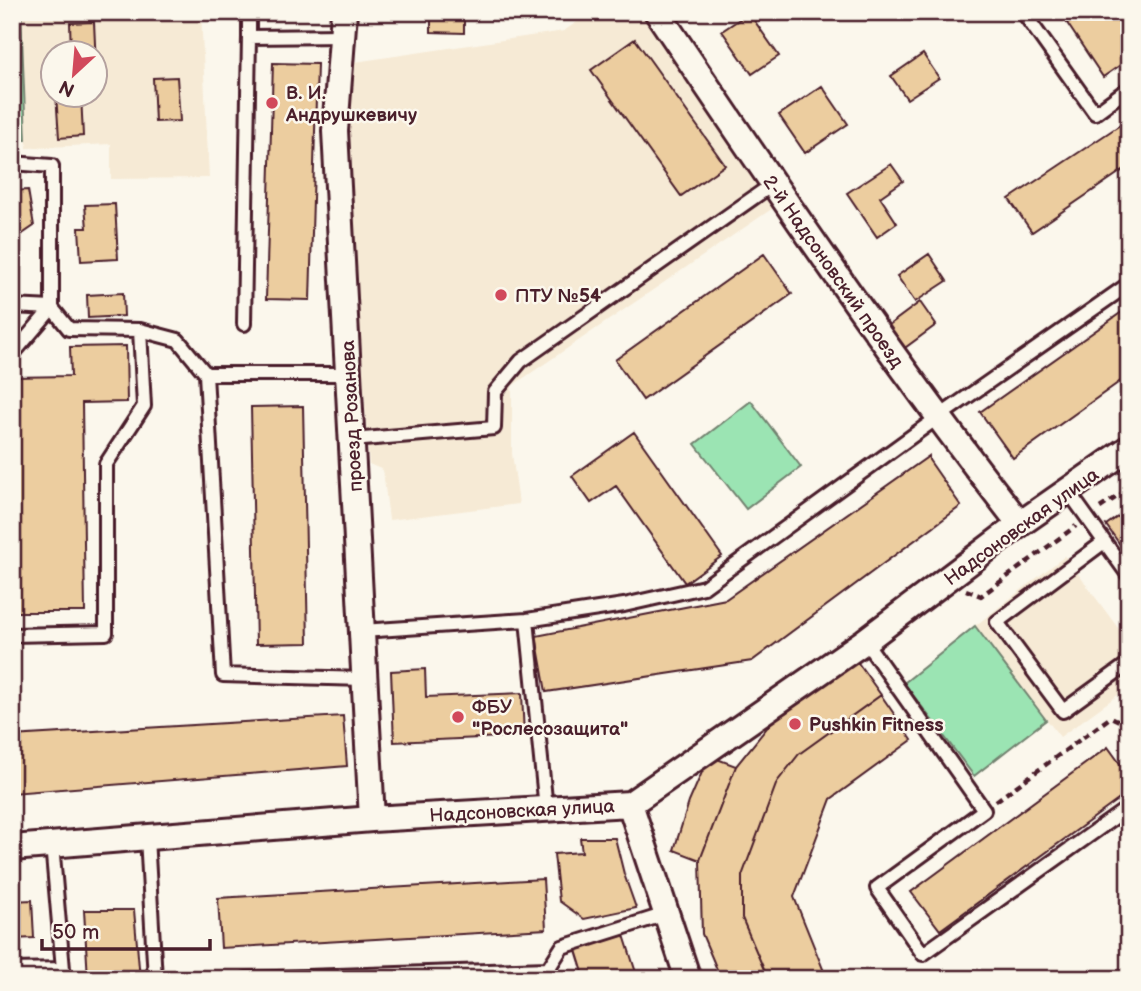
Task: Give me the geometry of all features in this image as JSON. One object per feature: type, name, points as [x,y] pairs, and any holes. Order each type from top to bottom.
[{"type":"street","name":"2-й Надсоновский проезд","points":[[657,12],[773,184],[937,418],[1020,524]]},
{"type":"street","name":"проезд Розанова","points":[[344,24],[335,131],[372,819]]},
{"type":"street","name":"Надсоновская улица","points":[[12,848],[372,819],[630,804],[865,641],[1020,524],[1129,448]]},
{"type":"street","points":[[630,804],[688,979]]},
{"type":"lane","points":[[244,324],[249,12]]},
{"type":"lane","points":[[1023,12],[1095,113],[1129,88]]},
{"type":"lane","points":[[249,37],[344,24]]},
{"type":"lane","points":[[12,163],[52,166],[52,308],[69,329],[140,330],[178,340],[206,374],[223,675],[365,679]]},
{"type":"lane","points":[[352,440],[494,428],[495,392],[521,361],[773,184]]},
{"type":"lane","points":[[362,631],[527,620],[624,605],[704,587],[937,418],[1129,284]]},
{"type":"lane","points":[[12,306],[52,308]]},
{"type":"lane","points":[[12,355],[52,308]]},
{"type":"lane","points":[[12,635],[106,633],[106,464],[144,407],[140,330]]},
{"type":"lane","points":[[206,374],[348,374]]},
{"type":"lane","points":[[1068,491],[1129,576]]},
{"type":"lane","points":[[1104,542],[996,622],[1063,712],[1129,663]]},
{"type":"lane","points":[[527,620],[546,809]]},
{"type":"lane","points":[[865,641],[984,810],[877,888],[923,954],[1129,807]]},
{"type":"lane","points":[[147,837],[155,979]]},
{"type":"lane","points":[[12,970],[63,969],[52,844]]},
{"type":"lane","points":[[246,979],[550,974],[562,947],[666,914]]},
{"type":"path","points":[[960,588],[981,596],[1129,489]]},
{"type":"path","points":[[984,810],[1111,717],[1129,726]]},
{"type":"shaded area","points":[[21,12],[201,12],[209,178],[111,179],[111,144],[27,148]]},
{"type":"shaded area","name":"ПТУ №54","points":[[591,12],[652,12],[779,204],[512,386],[512,453],[519,504],[389,520],[383,470],[369,464],[347,135],[355,62],[564,31]]},
{"type":"shaded area","points":[[1065,556],[1129,643],[1129,687],[1060,737],[975,626]]},
{"type":"green space","points":[[12,12],[21,12],[26,140],[12,140]]},
{"type":"green space","points":[[751,401],[801,467],[746,509],[695,444]]},
{"type":"green space","points":[[975,626],[1046,720],[974,776],[904,683]]},
{"type":"building","points":[[431,12],[464,12],[464,33],[431,32]]},
{"type":"building","points":[[1059,12],[1083,12],[1067,23]]},
{"type":"building","points":[[1083,12],[1129,12],[1129,59],[1103,77],[1067,23]]},
{"type":"building","points":[[749,13],[779,56],[752,74],[722,31]]},
{"type":"building","points":[[94,22],[95,38],[71,38],[70,23]]},
{"type":"building","points":[[635,39],[725,165],[681,196],[591,70]]},
{"type":"building","points":[[923,54],[939,78],[907,99],[891,76]]},
{"type":"building","points":[[273,63],[317,64],[310,300],[266,299]]},
{"type":"building","points":[[177,77],[180,121],[155,122],[153,78]]},
{"type":"building","points":[[822,86],[848,124],[805,153],[779,115]]},
{"type":"building","points":[[57,108],[82,108],[83,136],[59,138]]},
{"type":"building","points":[[1129,119],[1129,166],[1032,232],[1009,199]]},
{"type":"building","points":[[891,164],[903,181],[880,197],[897,223],[877,237],[847,193]]},
{"type":"building","points":[[28,190],[34,226],[12,241],[12,191]]},
{"type":"building","points":[[115,204],[118,259],[81,261],[79,228],[87,228],[85,205]]},
{"type":"building","points":[[764,254],[792,294],[643,400],[615,360]]},
{"type":"building","points":[[929,254],[947,281],[915,302],[897,276]]},
{"type":"building","points":[[123,293],[124,316],[88,318],[87,295]]},
{"type":"building","points":[[920,302],[936,325],[902,350],[885,328]]},
{"type":"building","points":[[1129,307],[1129,375],[1013,458],[980,412]]},
{"type":"building","points":[[126,346],[127,402],[82,403],[85,612],[16,612],[12,377],[71,376],[70,347]]},
{"type":"building","points":[[303,406],[308,643],[256,644],[251,407]]},
{"type":"building","points":[[634,432],[722,556],[685,583],[616,486],[591,503],[572,476]]},
{"type":"building","points":[[929,456],[929,460],[961,506],[752,661],[546,692],[536,636],[726,599]]},
{"type":"building","points":[[1129,509],[1129,557],[1106,525]]},
{"type":"building","points":[[856,660],[881,695],[799,754],[777,782],[742,876],[742,918],[768,979],[721,979],[702,934],[700,860],[736,766],[774,719]]},
{"type":"building","name":"ФБУ \"Рослесозащита\"","points":[[425,669],[426,697],[522,693],[524,736],[394,742],[391,671]]},
{"type":"building","points":[[881,695],[912,740],[831,799],[794,897],[827,979],[768,979],[742,918],[742,876],[777,782],[799,754]]},
{"type":"building","points":[[343,716],[347,766],[12,793],[12,736]]},
{"type":"building","points":[[1108,747],[1129,776],[1129,792],[940,930],[911,892]]},
{"type":"building","points":[[709,756],[736,766],[700,860],[674,850],[689,802]]},
{"type":"building","points":[[580,838],[615,838],[636,908],[584,919],[559,901],[554,854],[582,852]]},
{"type":"building","points":[[543,879],[546,929],[221,948],[218,898]]},
{"type":"building","points":[[32,900],[34,938],[12,939],[12,901]]},
{"type":"building","points":[[84,910],[134,910],[140,979],[88,979]]},
{"type":"building","points":[[624,935],[638,979],[585,979],[576,950]]},
{"type":"place","name":"В. И. Андрушкевичу","points":[[272,103]]},
{"type":"place","name":"ПТУ №54","points":[[501,295]]},
{"type":"place","name":"ФБУ \"Рослесозащита\"","points":[[458,717]]},
{"type":"place","name":"Pushkin Fitness","points":[[795,724]]}]
